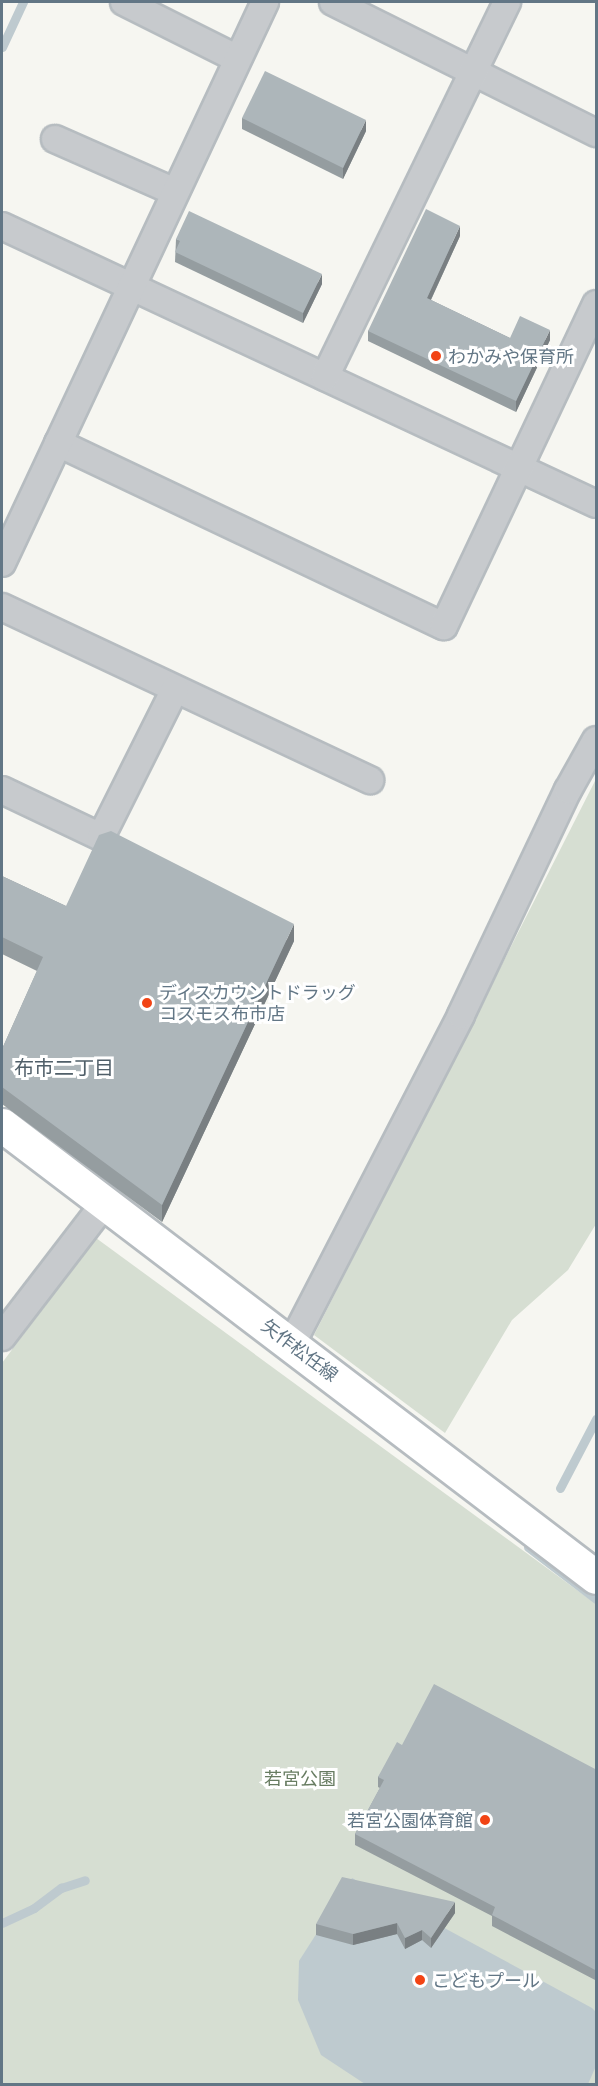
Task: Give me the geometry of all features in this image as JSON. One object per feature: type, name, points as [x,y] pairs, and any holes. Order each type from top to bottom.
[{"type":"main road","name":"矢作松任線","points":[[2,1125],[292,1343],[597,1577]]},
{"type":"street","points":[[124,2],[238,59]]},
{"type":"street","points":[[2,563],[265,2]]},
{"type":"street","points":[[333,2],[474,75],[597,133]]},
{"type":"street","points":[[325,378],[474,75],[507,2]]},
{"type":"street","points":[[55,139],[175,192]]},
{"type":"street","points":[[2,226],[597,504]]},
{"type":"street","points":[[58,443],[444,627],[597,304]]},
{"type":"street","points":[[2,607],[370,780]]},
{"type":"street","points":[[2,790],[101,837],[176,689]]},
{"type":"street","points":[[292,1343],[461,1015],[568,789],[597,740]]},
{"type":"street","points":[[2,1337],[105,1203]]},
{"type":"green space","points":[[596,779],[596,1224],[568,1270],[512,1320],[445,1433],[314,1335]]},
{"type":"green space","name":"若宮公園","points":[[96,1238],[596,1604],[596,2084],[2,2084],[2,1363]]},
{"type":"shaded area","name":"こどもプール","points":[[352,1878],[592,2008],[596,2012],[596,2066],[588,2084],[365,2084],[321,2055],[298,2000],[299,1961]]},
{"type":"building","points":[[265,71],[366,120],[343,168],[242,118]]},
{"type":"building","points":[[426,209],[460,226],[427,298],[510,338],[520,316],[550,330],[516,401],[368,331]]},
{"type":"building","points":[[189,211],[322,274],[303,313],[175,252],[180,241],[176,239]]},
{"type":"building","name":"ディスカウントドラッグ コスモス布市店","points":[[111,831],[294,924],[162,1205],[2,1087],[2,1049],[43,957],[2,937],[2,876],[66,906],[99,835]]},
{"type":"building","name":"若宮公園体育館","points":[[434,1684],[597,1770],[597,1971],[492,1915],[495,1907],[355,1834],[384,1780],[378,1777],[397,1742],[402,1745]]},
{"type":"building","points":[[342,1877],[455,1902],[431,1938],[422,1930],[405,1938],[397,1923],[353,1934],[316,1924]]},
{"type":"waterway","points":[[2,47],[23,2]]},
{"type":"waterway","points":[[560,1488],[596,1419]]},
{"type":"waterway","points":[[528,1547],[596,1599]]},
{"type":"waterway","points":[[2,1923],[34,1908],[61,1888],[85,1880]]},
{"type":"place","name":"わかみや保育所","points":[[436,356]]},
{"type":"place","name":"ディスカウントドラッグ コスモス布市店","points":[[147,1003]]},
{"type":"place","name":"若宮公園体育館","points":[[485,1820]]},
{"type":"place","name":"こどもプール","points":[[420,1980]]},
{"type":"district","name":"布市二丁目","points":[[64,1067]]}]
